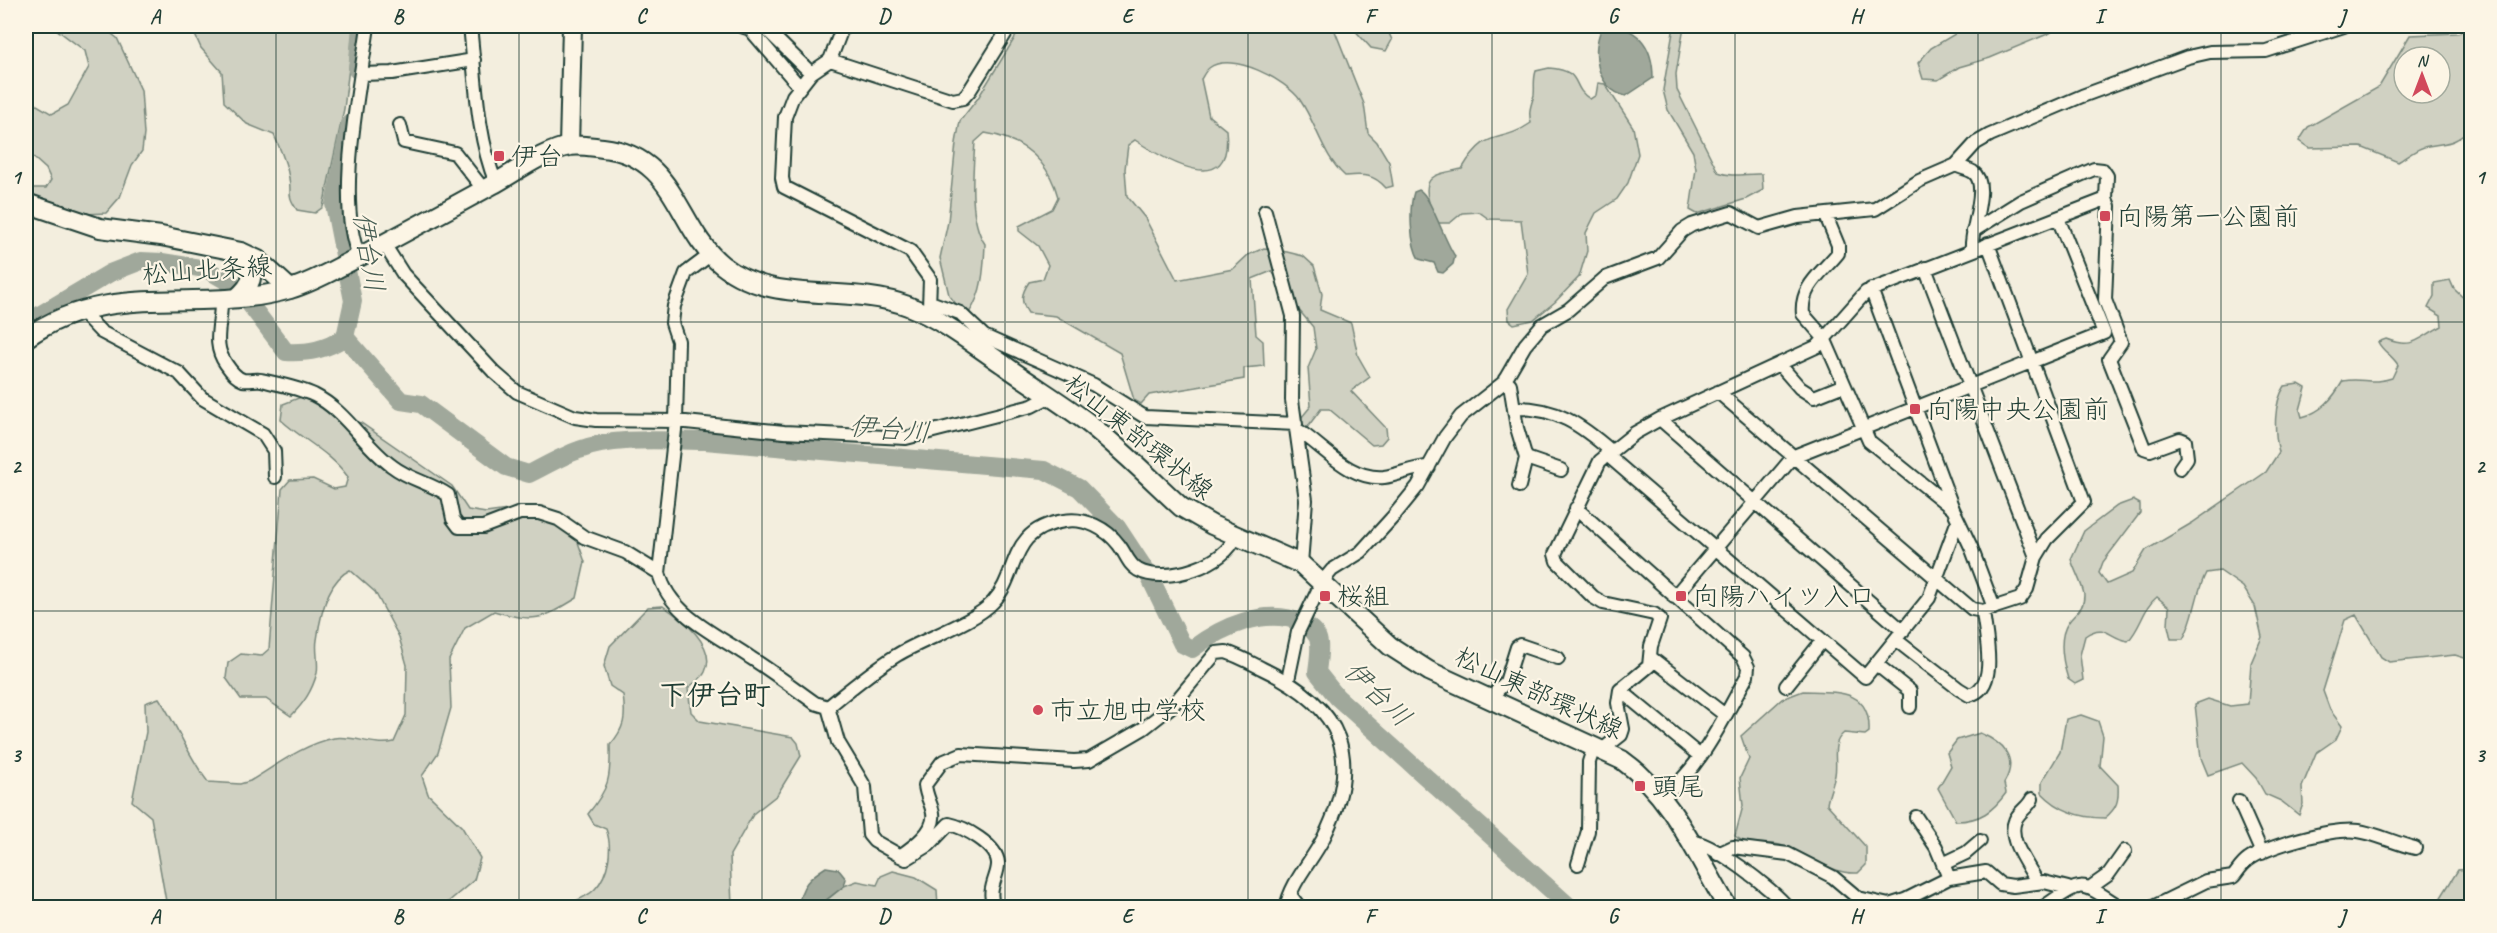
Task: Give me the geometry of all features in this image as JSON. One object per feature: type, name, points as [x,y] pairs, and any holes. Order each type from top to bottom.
[{"type":"main road","points":[[569,146],[572,26]]},
{"type":"main road","name":"松山北条線","points":[[26,339],[58,320],[110,304],[161,298],[229,298],[290,289],[384,244],[569,146]]},
{"type":"main road","name":"松山東部環状線","points":[[569,146],[622,152],[659,175],[710,255],[736,274],[765,287],[854,293],[929,308],[1090,425],[1181,507],[1204,522],[1301,564],[1390,646],[1429,671],[1598,749],[1640,772],[1663,797],[1728,908]]},
{"type":"main road","points":[[26,202],[100,228],[161,236],[241,252],[258,260],[290,289]]},
{"type":"main road","points":[[229,298],[247,289],[252,278],[252,269],[241,252]]},
{"type":"street","points":[[359,256],[353,240],[350,180],[368,26]]},
{"type":"street","points":[[470,26],[481,132],[489,166],[490,186]]},
{"type":"street","points":[[741,26],[750,29],[800,86]]},
{"type":"street","points":[[763,26],[812,73]]},
{"type":"street","points":[[843,26],[830,60],[812,73],[800,86],[785,117],[782,178],[784,187],[910,251],[930,279],[929,308],[960,313],[984,336],[1094,385],[1144,417],[1296,426],[1350,470],[1365,476],[1382,477],[1429,467]]},
{"type":"street","points":[[830,60],[953,100],[963,98],[970,90],[1010,26]]},
{"type":"street","points":[[1288,680],[1298,632],[1322,582],[1332,570],[1352,559],[1371,542],[1418,486],[1445,437],[1461,416],[1505,379],[1525,345],[1542,325],[1568,310],[1605,278],[1658,258],[1682,231],[1692,225],[1731,213],[1759,228],[1798,217],[1826,216],[1875,209],[1919,181],[1956,165],[1976,143],[1990,135],[2082,96],[2188,57],[2210,52],[2266,51],[2344,26]]},
{"type":"street","points":[[362,74],[392,73],[474,60]]},
{"type":"street","points":[[400,124],[404,142],[455,153],[490,186]]},
{"type":"street","points":[[1956,165],[1971,171],[1978,180],[1980,193],[1972,250]]},
{"type":"street","points":[[1973,231],[2020,201],[2094,169],[2103,170],[2107,176],[2106,199],[2109,206],[2105,300],[2121,342],[2109,359],[2144,448],[2150,450],[2180,439],[2185,441],[2187,458],[2180,468]]},
{"type":"street","points":[[1578,864],[1588,831],[1589,762],[1598,749],[1621,735],[1623,729],[1618,703],[1620,690],[1646,671],[1660,619],[1654,614],[1603,603],[1593,597],[1557,561],[1555,554],[1600,461],[1635,433],[1660,419],[1818,346],[1859,298],[1871,289],[2106,199]]},
{"type":"street","points":[[1265,211],[1293,316],[1292,400],[1306,500],[1301,564]]},
{"type":"street","points":[[1826,216],[1838,245],[1838,253],[1818,273],[1803,296],[1803,314],[1824,338],[1869,441],[1956,515]]},
{"type":"street","points":[[1674,597],[1794,456],[2032,360],[2079,345],[2104,333],[2058,218]]},
{"type":"street","points":[[384,244],[403,274],[446,323],[518,392],[575,417],[596,420],[676,420],[784,432],[906,438],[1032,406],[1049,397]]},
{"type":"street","points":[[1718,392],[1972,609],[1989,610],[2020,599],[2027,589],[2036,557],[2047,539],[2084,502],[1988,244]]},
{"type":"street","points":[[710,255],[686,273],[674,306],[672,323],[678,341],[676,420],[658,573],[662,586],[670,597],[706,630],[749,656],[815,703],[828,707]]},
{"type":"street","points":[[1925,268],[2036,557]]},
{"type":"street","points":[[1660,419],[1755,502],[1959,689],[1970,695],[1978,693],[1984,687],[1988,671],[1989,610],[1956,515],[1871,289]]},
{"type":"street","points":[[229,298],[216,334],[217,348],[235,375],[243,380],[259,380],[315,396],[337,412],[390,465],[412,480],[438,488],[448,495],[453,519],[459,527],[483,527],[520,513],[539,513],[558,519],[584,537],[625,552],[658,573]]},
{"type":"street","points":[[82,312],[101,332],[179,373],[202,398],[263,434],[274,451],[275,477]]},
{"type":"street","points":[[1779,364],[1800,388],[1814,397],[1844,385]]},
{"type":"street","points":[[1505,379],[1510,384],[1526,458],[1519,486]]},
{"type":"street","points":[[1514,408],[1545,410],[1581,425],[1715,549],[1865,677],[1929,598],[1938,578],[1956,515]]},
{"type":"street","points":[[1526,458],[1561,470]]},
{"type":"street","points":[[1576,508],[1747,662],[1747,676],[1725,716],[1680,783],[1663,797]]},
{"type":"street","points":[[828,707],[897,655],[980,613],[993,602],[1003,587],[1020,546],[1048,525],[1065,520],[1096,526],[1110,534],[1129,564],[1140,571],[1172,576],[1211,562],[1228,550],[1236,535]]},
{"type":"street","points":[[1786,686],[1822,641]]},
{"type":"street","points":[[1490,698],[1506,682],[1517,647],[1520,645],[1558,658]]},
{"type":"street","points":[[900,856],[915,845],[932,824],[934,815],[926,795],[925,785],[935,769],[953,756],[1089,760],[1144,728],[1172,706],[1216,653],[1234,654],[1288,680],[1313,701],[1336,728],[1344,762],[1340,792],[1332,818],[1288,901],[1300,908]]},
{"type":"street","points":[[1650,657],[1725,716]]},
{"type":"street","points":[[1876,664],[1910,691],[1910,707]]},
{"type":"street","points":[[1620,690],[1700,756]]},
{"type":"street","points":[[828,707],[838,741],[865,787],[869,835],[874,841],[906,859],[929,844],[949,824],[973,832],[997,855],[998,863],[992,887],[994,908]]},
{"type":"street","points":[[2032,799],[2019,814],[2013,829],[2015,841],[2037,882]]},
{"type":"street","points":[[2239,801],[2262,853]]},
{"type":"street","points":[[1916,817],[1936,848],[1948,878]]},
{"type":"street","points":[[2151,908],[2206,881],[2233,877],[2246,862],[2262,853],[2318,834],[2343,829],[2362,831],[2393,844],[2415,848]]},
{"type":"street","points":[[1688,841],[1700,842],[1765,884],[1788,908]]},
{"type":"street","points":[[1943,864],[1966,853],[1980,841]]},
{"type":"street","points":[[1718,854],[1733,847],[1788,854],[1833,878],[1858,898],[1879,904],[1896,904],[1948,878],[1986,872],[2000,884],[2013,886],[2037,882],[2068,888],[2091,887],[2108,875],[2125,851]]},
{"type":"street","points":[[2091,887],[2122,908]]},
{"type":"street","points":[[2042,908],[2068,888]]},
{"type":"street","points":[[1903,908],[1919,894]]},
{"type":"shaded area","points":[[52,26],[101,26],[117,38],[141,90],[144,134],[142,151],[132,165],[120,197],[106,213],[85,214],[26,194],[26,188],[46,188],[51,180],[46,169],[26,151],[26,95],[30,101],[52,114],[68,105],[89,67],[85,51]]},
{"type":"shaded area","points":[[191,26],[354,26],[344,109],[323,207],[315,213],[297,210],[290,197],[287,167],[274,135],[247,124],[224,102],[222,72],[201,48]]},
{"type":"shaded area","points":[[1022,26],[1333,26],[1364,104],[1368,133],[1377,142],[1389,162],[1393,186],[1386,188],[1368,176],[1345,176],[1331,159],[1306,110],[1293,92],[1258,70],[1231,63],[1209,68],[1201,79],[1209,116],[1226,130],[1226,152],[1219,164],[1209,170],[1195,169],[1163,157],[1135,140],[1128,145],[1125,169],[1127,196],[1145,218],[1177,280],[1233,269],[1248,255],[1264,248],[1303,256],[1314,266],[1322,294],[1320,310],[1351,323],[1358,356],[1370,377],[1351,391],[1386,428],[1387,437],[1381,444],[1372,445],[1329,409],[1321,409],[1306,429],[1300,427],[1301,418],[1311,406],[1308,368],[1316,349],[1313,327],[1288,297],[1272,271],[1252,279],[1256,335],[1263,341],[1264,366],[1244,368],[1244,379],[1149,395],[1141,404],[1134,400],[1120,353],[1056,316],[1028,313],[1025,309],[1023,294],[1026,286],[1029,282],[1043,279],[1048,265],[1038,246],[1019,231],[1019,226],[1052,209],[1058,197],[1048,172],[1032,153],[1011,140],[985,133],[975,142],[973,180],[976,222],[985,244],[983,271],[974,305],[969,313],[960,309],[949,295],[940,258],[948,222],[960,121],[978,98]]},
{"type":"shaded area","points":[[1351,26],[1395,26],[1388,31],[1392,40],[1386,51],[1371,48]]},
{"type":"shaded area","points":[[1603,26],[1625,29],[1634,33],[1641,39],[1650,56],[1653,78],[1626,96],[1608,86],[1598,67],[1597,46]]},
{"type":"shaded area","points":[[1674,26],[1684,26],[1676,74],[1677,90],[1718,172],[1734,175],[1762,174],[1763,190],[1746,199],[1697,214],[1690,210],[1696,169],[1693,152],[1668,110],[1663,90]]},
{"type":"shaded area","points":[[1961,26],[2060,26],[2050,33],[1990,58],[1959,67],[1938,80],[1923,79],[1918,63],[1931,48],[1955,34]]},
{"type":"shaded area","points":[[2471,27],[2471,129],[2451,142],[2420,148],[2398,162],[2361,147],[2309,148],[2299,141],[2308,127],[2379,87],[2392,65],[2392,105],[2452,105],[2452,45],[2404,45],[2410,35],[2458,33]]},
{"type":"shaded area","points":[[1549,68],[1568,72],[1590,99],[1596,95],[1598,83],[1605,84],[1633,127],[1638,154],[1628,183],[1617,199],[1596,213],[1586,233],[1587,251],[1579,277],[1555,302],[1533,320],[1514,324],[1509,320],[1508,309],[1528,274],[1521,220],[1489,219],[1479,212],[1462,213],[1450,223],[1439,223],[1431,208],[1427,186],[1439,174],[1462,169],[1479,146],[1487,141],[1520,130],[1531,123],[1530,112],[1536,71]]},
{"type":"shaded area","points":[[1419,190],[1433,209],[1455,256],[1453,264],[1443,273],[1438,272],[1434,263],[1419,259],[1416,252],[1411,226],[1411,207],[1414,192]]},
{"type":"shaded area","points":[[2450,280],[2454,289],[2471,305],[2471,660],[2455,655],[2389,662],[2381,657],[2356,615],[2345,620],[2323,691],[2330,710],[2342,726],[2336,739],[2316,753],[2302,787],[2303,804],[2299,815],[2281,801],[2265,794],[2256,778],[2242,763],[2208,775],[2201,758],[2195,704],[2208,699],[2230,706],[2248,704],[2251,663],[2262,637],[2255,606],[2243,587],[2220,571],[2206,573],[2183,639],[2171,639],[2168,626],[2169,607],[2157,597],[2148,607],[2128,641],[2098,630],[2085,636],[2080,655],[2083,680],[2075,684],[2068,679],[2062,643],[2065,629],[2081,608],[2084,595],[2071,559],[2084,531],[2117,506],[2133,500],[2140,504],[2140,513],[2103,562],[2099,573],[2107,584],[2132,573],[2146,550],[2192,523],[2266,472],[2279,452],[2276,418],[2278,401],[2285,386],[2299,384],[2306,388],[2300,410],[2302,417],[2326,404],[2343,381],[2378,381],[2392,378],[2398,365],[2378,342],[2386,339],[2410,343],[2442,326],[2441,316],[2428,308],[2434,296],[2434,283]]},
{"type":"shaded area","points":[[301,397],[361,423],[452,486],[468,510],[486,513],[530,507],[569,517],[585,562],[577,598],[555,611],[537,617],[519,617],[494,611],[465,628],[449,660],[451,708],[438,753],[422,776],[428,794],[462,827],[480,858],[474,880],[441,908],[167,907],[151,817],[132,801],[146,732],[145,703],[159,698],[194,762],[208,782],[240,784],[250,781],[301,750],[334,738],[379,743],[394,742],[406,715],[407,665],[399,637],[375,592],[350,570],[336,582],[326,600],[316,648],[317,673],[307,696],[291,716],[266,699],[241,699],[226,678],[228,663],[241,654],[261,656],[269,649],[282,489],[290,480],[313,479],[334,489],[345,487],[348,477],[333,460],[281,420],[283,404]]},
{"type":"shaded area","points":[[663,606],[688,625],[706,652],[708,662],[704,674],[688,688],[691,712],[700,721],[793,737],[798,743],[801,756],[777,795],[754,813],[730,855],[732,907],[561,907],[584,897],[595,889],[604,876],[608,860],[609,844],[606,829],[594,824],[588,814],[607,782],[610,745],[619,733],[624,716],[623,695],[610,686],[604,666],[610,646],[648,607]]},
{"type":"shaded area","points":[[1803,691],[1849,695],[1864,707],[1868,718],[1869,732],[1865,735],[1844,733],[1837,742],[1836,769],[1827,804],[1866,847],[1866,865],[1858,873],[1848,873],[1828,867],[1790,848],[1751,842],[1735,836],[1743,806],[1740,778],[1749,759],[1741,736],[1782,699]]},
{"type":"shaded area","points":[[2081,715],[2098,721],[2103,736],[2100,766],[2118,785],[2116,804],[2105,818],[2087,817],[2070,812],[2042,793],[2042,782],[2060,752],[2066,719]]},
{"type":"shaded area","points":[[1980,733],[1996,742],[2006,752],[2010,766],[2004,783],[2006,793],[1985,814],[1965,821],[1956,821],[1938,788],[1951,766],[1947,753],[1957,740]]},
{"type":"shaded area","points":[[826,867],[838,869],[846,879],[844,886],[817,907],[799,906],[801,893],[807,883]]},
{"type":"shaded area","points":[[2471,869],[2471,907],[2430,907],[2440,899],[2458,870]]},
{"type":"shaded area","points":[[893,871],[916,877],[937,890],[938,907],[817,908],[844,886],[857,881],[877,885],[881,876]]},
{"type":"waterway","name":"伊台川","points":[[357,70],[361,26]]},
{"type":"waterway","name":"伊台川","points":[[345,337],[353,301],[334,204],[350,124]]},
{"type":"waterway","points":[[26,323],[110,273],[141,261],[206,269],[237,287],[286,352],[317,350],[345,337]]},
{"type":"waterway","name":"伊台川","points":[[345,337],[401,401],[421,404],[506,467],[529,474],[579,450],[609,443],[641,440],[705,441],[1044,470],[1079,488],[1117,527],[1148,574],[1182,644],[1192,649],[1216,633],[1244,621],[1259,618],[1288,618],[1311,629],[1319,643],[1317,672],[1337,697],[1571,908]]},
{"type":"place","name":"伊台","points":[[499,156]]},
{"type":"place","name":"向陽第一公園前","points":[[2105,216]]},
{"type":"place","name":"向陽中央公園前","points":[[1915,409]]},
{"type":"place","name":"桜組","points":[[1325,596]]},
{"type":"place","name":"向陽ハイツ入口","points":[[1681,596]]},
{"type":"place","name":"市立旭中学校","points":[[1038,710]]},
{"type":"place","name":"頭尾","points":[[1640,786]]},
{"type":"district","name":"下伊台町","points":[[715,694]]}]
